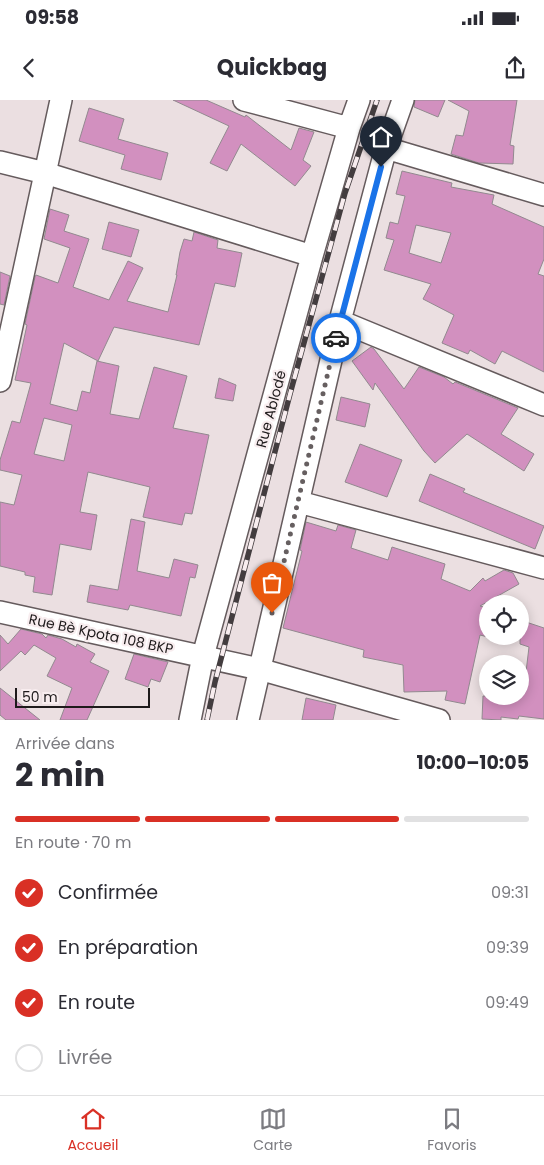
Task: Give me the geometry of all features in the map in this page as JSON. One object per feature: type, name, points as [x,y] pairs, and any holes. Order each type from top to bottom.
[{"type":"street","points":[[0,381],[61,100]]},
{"type":"street","points":[[244,100],[349,128]]},
{"type":"street","name":"Rue Ablodé","points":[[190,720],[203,656],[312,256],[359,100]]},
{"type":"street","points":[[248,720],[340,321],[386,148],[403,100]]},
{"type":"street","points":[[386,148],[544,195]]},
{"type":"street","points":[[0,162],[46,173],[312,256]]},
{"type":"street","points":[[340,321],[544,405]]},
{"type":"street","points":[[299,502],[544,568]]},
{"type":"street","name":"Rue Bè Kpota 108 BKP","points":[[0,612],[260,669],[439,720]]},
{"type":"building","points":[[173,100],[206,100],[245,117],[246,115],[291,150],[299,128],[314,132],[303,160],[311,166],[295,186],[241,144],[227,171],[210,163],[229,126]]},
{"type":"building","points":[[415,100],[445,100],[438,117],[414,107]]},
{"type":"building","points":[[448,100],[517,100],[510,145],[514,146],[513,164],[479,163],[451,154],[456,135],[463,136],[469,111]]},
{"type":"building","points":[[89,108],[124,119],[118,139],[168,153],[161,180],[121,169],[125,155],[79,141]]},
{"type":"building","points":[[402,171],[452,183],[451,187],[494,195],[492,204],[544,227],[544,259],[538,274],[544,276],[544,372],[502,351],[495,364],[470,350],[468,354],[442,343],[454,315],[423,299],[431,284],[384,270],[394,240],[386,238],[390,222],[398,224],[405,196],[396,194]],"holes":[[[416,225],[451,233],[441,263],[409,253]]]},
{"type":"building","points":[[50,209],[69,215],[64,231],[89,239],[73,287],[109,300],[128,261],[143,268],[127,301],[168,312],[184,239],[192,241],[194,232],[218,240],[217,248],[242,253],[235,287],[215,283],[199,345],[114,327],[98,361],[64,343],[50,404],[77,411],[82,391],[90,393],[97,361],[119,366],[110,414],[139,419],[154,367],[187,376],[173,428],[209,435],[192,514],[185,513],[182,525],[143,517],[150,487],[88,472],[80,512],[97,515],[91,550],[60,544],[52,595],[33,592],[35,577],[25,575],[25,572],[0,566],[0,502],[14,505],[22,475],[0,470],[0,460],[12,421],[20,423],[31,383],[15,380],[35,277],[36,275],[58,283],[70,248],[44,239]],"holes":[[[44,418],[72,425],[64,461],[34,454]]]},
{"type":"building","points":[[109,222],[139,230],[131,257],[102,249]]},
{"type":"building","points":[[0,272],[10,276],[4,305],[0,304]]},
{"type":"building","points":[[371,347],[404,389],[419,367],[444,377],[453,384],[455,382],[518,408],[501,434],[534,454],[524,471],[467,434],[435,463],[424,451],[375,383],[373,390],[352,361]]},
{"type":"building","points":[[219,378],[236,385],[233,401],[215,398]]},
{"type":"building","points":[[341,397],[370,404],[365,427],[336,420]]},
{"type":"building","points":[[360,444],[402,460],[387,497],[345,482]]},
{"type":"building","points":[[430,474],[465,489],[463,492],[544,526],[535,549],[419,501]]},
{"type":"building","points":[[131,519],[145,522],[137,571],[169,578],[174,559],[198,565],[195,578],[190,577],[181,616],[130,605],[128,610],[87,602],[90,585],[118,590]]},
{"type":"building","points":[[306,522],[336,531],[338,525],[356,530],[351,548],[388,560],[392,547],[445,564],[441,579],[470,591],[483,578],[485,581],[504,570],[513,573],[519,584],[500,595],[479,595],[479,640],[465,704],[445,700],[447,691],[404,692],[403,665],[363,657],[364,650],[283,628],[302,551],[300,550]]},
{"type":"building","points":[[529,623],[544,628],[544,719],[519,716],[518,719],[501,717],[501,720],[482,719],[483,705],[529,705],[529,647],[523,645],[529,645]]},
{"type":"building","points":[[21,629],[42,634],[46,638],[48,635],[62,639],[76,647],[77,644],[95,654],[90,662],[109,671],[87,720],[60,720],[72,688],[47,676],[56,658],[34,645],[25,655],[21,651],[0,671],[0,635],[8,644]]},
{"type":"building","points":[[134,654],[168,662],[160,682],[151,679],[148,687],[125,679]]},
{"type":"building","points":[[0,688],[40,720],[6,720],[0,715]]},
{"type":"building","points":[[306,698],[336,705],[333,720],[302,720]]},
{"type":"railway","points":[[207,720],[215,682],[290,394],[345,193],[377,100]]},
{"type":"way so far","points":[[272,613],[336,338]]},
{"type":"route","points":[[336,338],[381,167]]}]
